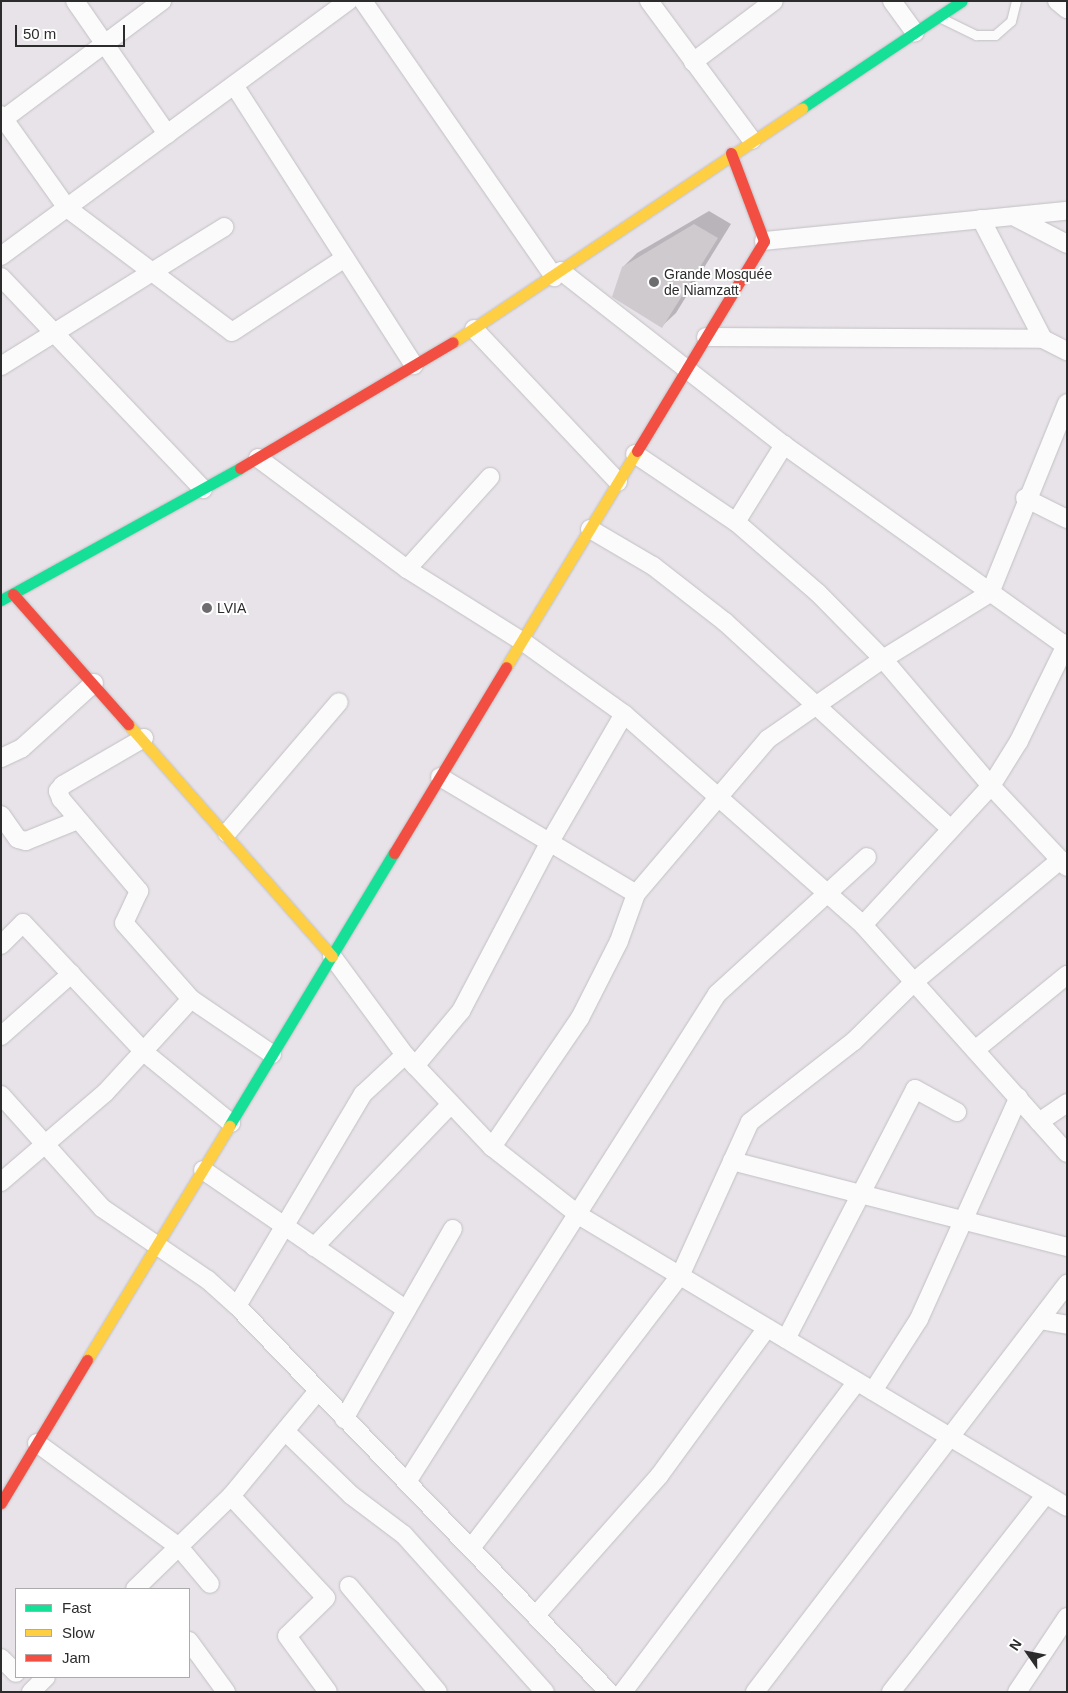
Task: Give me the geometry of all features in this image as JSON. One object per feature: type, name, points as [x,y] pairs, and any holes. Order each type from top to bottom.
[{"type":"street","points":[[75,1],[167,134]]},
{"type":"street","points":[[162,1],[2,118],[67,208],[232,332],[345,258]]},
{"type":"street","points":[[1,256],[348,1]]},
{"type":"street","points":[[363,1],[557,274],[784,445],[990,593],[1066,645],[1019,742],[991,786],[863,924]]},
{"type":"street","points":[[649,1],[752,140]]},
{"type":"street","points":[[693,62],[774,1]]},
{"type":"street","points":[[892,1],[916,33]]},
{"type":"street","points":[[1,600],[258,458],[474,329],[557,274],[731,153],[962,1]]},
{"type":"street","points":[[1057,1],[1067,9]]},
{"type":"street","points":[[234,85],[414,365]]},
{"type":"street","points":[[731,153],[764,241]]},
{"type":"street","points":[[764,241],[981,219],[1017,218],[1067,210]]},
{"type":"street","points":[[1017,218],[1067,244]]},
{"type":"street","points":[[981,219],[1043,339]]},
{"type":"street","points":[[1,366],[224,226]]},
{"type":"street","points":[[1,1502],[764,241]]},
{"type":"street","points":[[1,277],[203,489]]},
{"type":"street","points":[[474,329],[618,482]]},
{"type":"street","points":[[706,336],[1043,339],[1067,352]]},
{"type":"street","points":[[492,1147],[580,1018],[618,941],[636,894],[768,739],[883,659],[990,593],[1025,498],[1067,403]]},
{"type":"street","points":[[736,522],[784,445]]},
{"type":"street","points":[[471,1548],[680,1276],[750,1122],[854,1041],[915,981],[1064,864],[991,786],[883,659],[736,522],[635,454]]},
{"type":"street","points":[[258,458],[407,569],[522,641],[624,714],[863,924],[1067,1153]]},
{"type":"street","points":[[407,569],[490,477]]},
{"type":"street","points":[[1025,498],[1067,519]]},
{"type":"street","points":[[590,529],[653,566],[725,622],[814,706],[951,829]]},
{"type":"street","points":[[13,594],[144,738],[227,833],[332,956],[410,1060],[492,1147],[580,1216],[1067,1507]]},
{"type":"street","points":[[1,758],[22,748],[94,683]]},
{"type":"street","points":[[227,833],[339,702]]},
{"type":"street","points":[[238,1306],[363,1094],[410,1060],[461,1011],[548,845],[624,714]]},
{"type":"street","points":[[144,738],[63,785],[58,791],[61,799],[139,891],[124,922],[191,999],[272,1054]]},
{"type":"street","points":[[440,777],[548,845],[636,894]]},
{"type":"street","points":[[1,816],[18,839],[26,841],[78,820]]},
{"type":"street","points":[[407,1482],[580,1216],[717,994],[826,890],[867,857]]},
{"type":"street","points":[[1,945],[24,923],[145,1053],[231,1123]]},
{"type":"street","points":[[1,1036],[71,974]]},
{"type":"street","points":[[975,1050],[1067,975]]},
{"type":"street","points":[[1,1182],[145,1053],[191,999]]},
{"type":"street","points":[[786,1339],[915,1089],[957,1112]]},
{"type":"street","points":[[1,1095],[102,1208],[238,1306],[344,1419],[609,1692]]},
{"type":"street","points":[[873,1391],[919,1319],[1019,1097]]},
{"type":"street","points":[[1039,1122],[1067,1103]]},
{"type":"street","points":[[314,1247],[451,1104]]},
{"type":"street","points":[[732,1161],[1067,1248]]},
{"type":"street","points":[[203,1170],[407,1310]]},
{"type":"street","points":[[344,1419],[453,1229]]},
{"type":"street","points":[[756,1692],[952,1438],[1067,1284]]},
{"type":"street","points":[[1040,1320],[1067,1325]]},
{"type":"street","points":[[536,1615],[660,1476],[767,1328]]},
{"type":"street","points":[[623,1692],[858,1382]]},
{"type":"street","points":[[143,1586],[178,1547],[231,1496],[286,1432],[318,1391]]},
{"type":"street","points":[[286,1432],[351,1494],[404,1534],[545,1692]]},
{"type":"street","points":[[37,1444],[178,1547],[210,1584]]},
{"type":"street","points":[[891,1692],[1046,1494]]},
{"type":"street","points":[[231,1496],[326,1598],[287,1636],[328,1692]]},
{"type":"street","points":[[349,1586],[438,1692]]},
{"type":"street","points":[[1017,1692],[1067,1617]]},
{"type":"street","points":[[190,1642],[226,1692]]},
{"type":"street","points":[[1,1658],[15,1672]]},
{"type":"street","points":[[23,1678],[37,1686]]},
{"type":"lane","points":[[938,17],[976,34],[995,36],[1011,21],[1016,1]]},
{"type":"building","name":"Grande Mosquée de Niamzatt","points":[[694,224],[718,238],[662,328],[612,297],[622,267]]},
{"type":"traffic: fast","points":[[802,108],[962,1]]},
{"type":"traffic: fast","points":[[1,600],[240,468]]},
{"type":"traffic: fast","points":[[229,1126],[394,853]]},
{"type":"traffic: slow","points":[[453,342],[802,108]]},
{"type":"traffic: slow","points":[[506,667],[637,451]]},
{"type":"traffic: slow","points":[[128,724],[332,956]]},
{"type":"traffic: slow","points":[[87,1360],[229,1126]]},
{"type":"traffic: jam","points":[[637,451],[764,241],[731,153]]},
{"type":"traffic: jam","points":[[240,468],[453,342]]},
{"type":"traffic: jam","points":[[13,594],[128,724]]},
{"type":"traffic: jam","points":[[394,853],[506,667]]},
{"type":"traffic: jam","points":[[1,1503],[87,1360]]},
{"type":"place","name":"Grande Mosquée de Niamzatt","points":[[654,282]]},
{"type":"place","name":"LVIA","points":[[207,608]]}]
